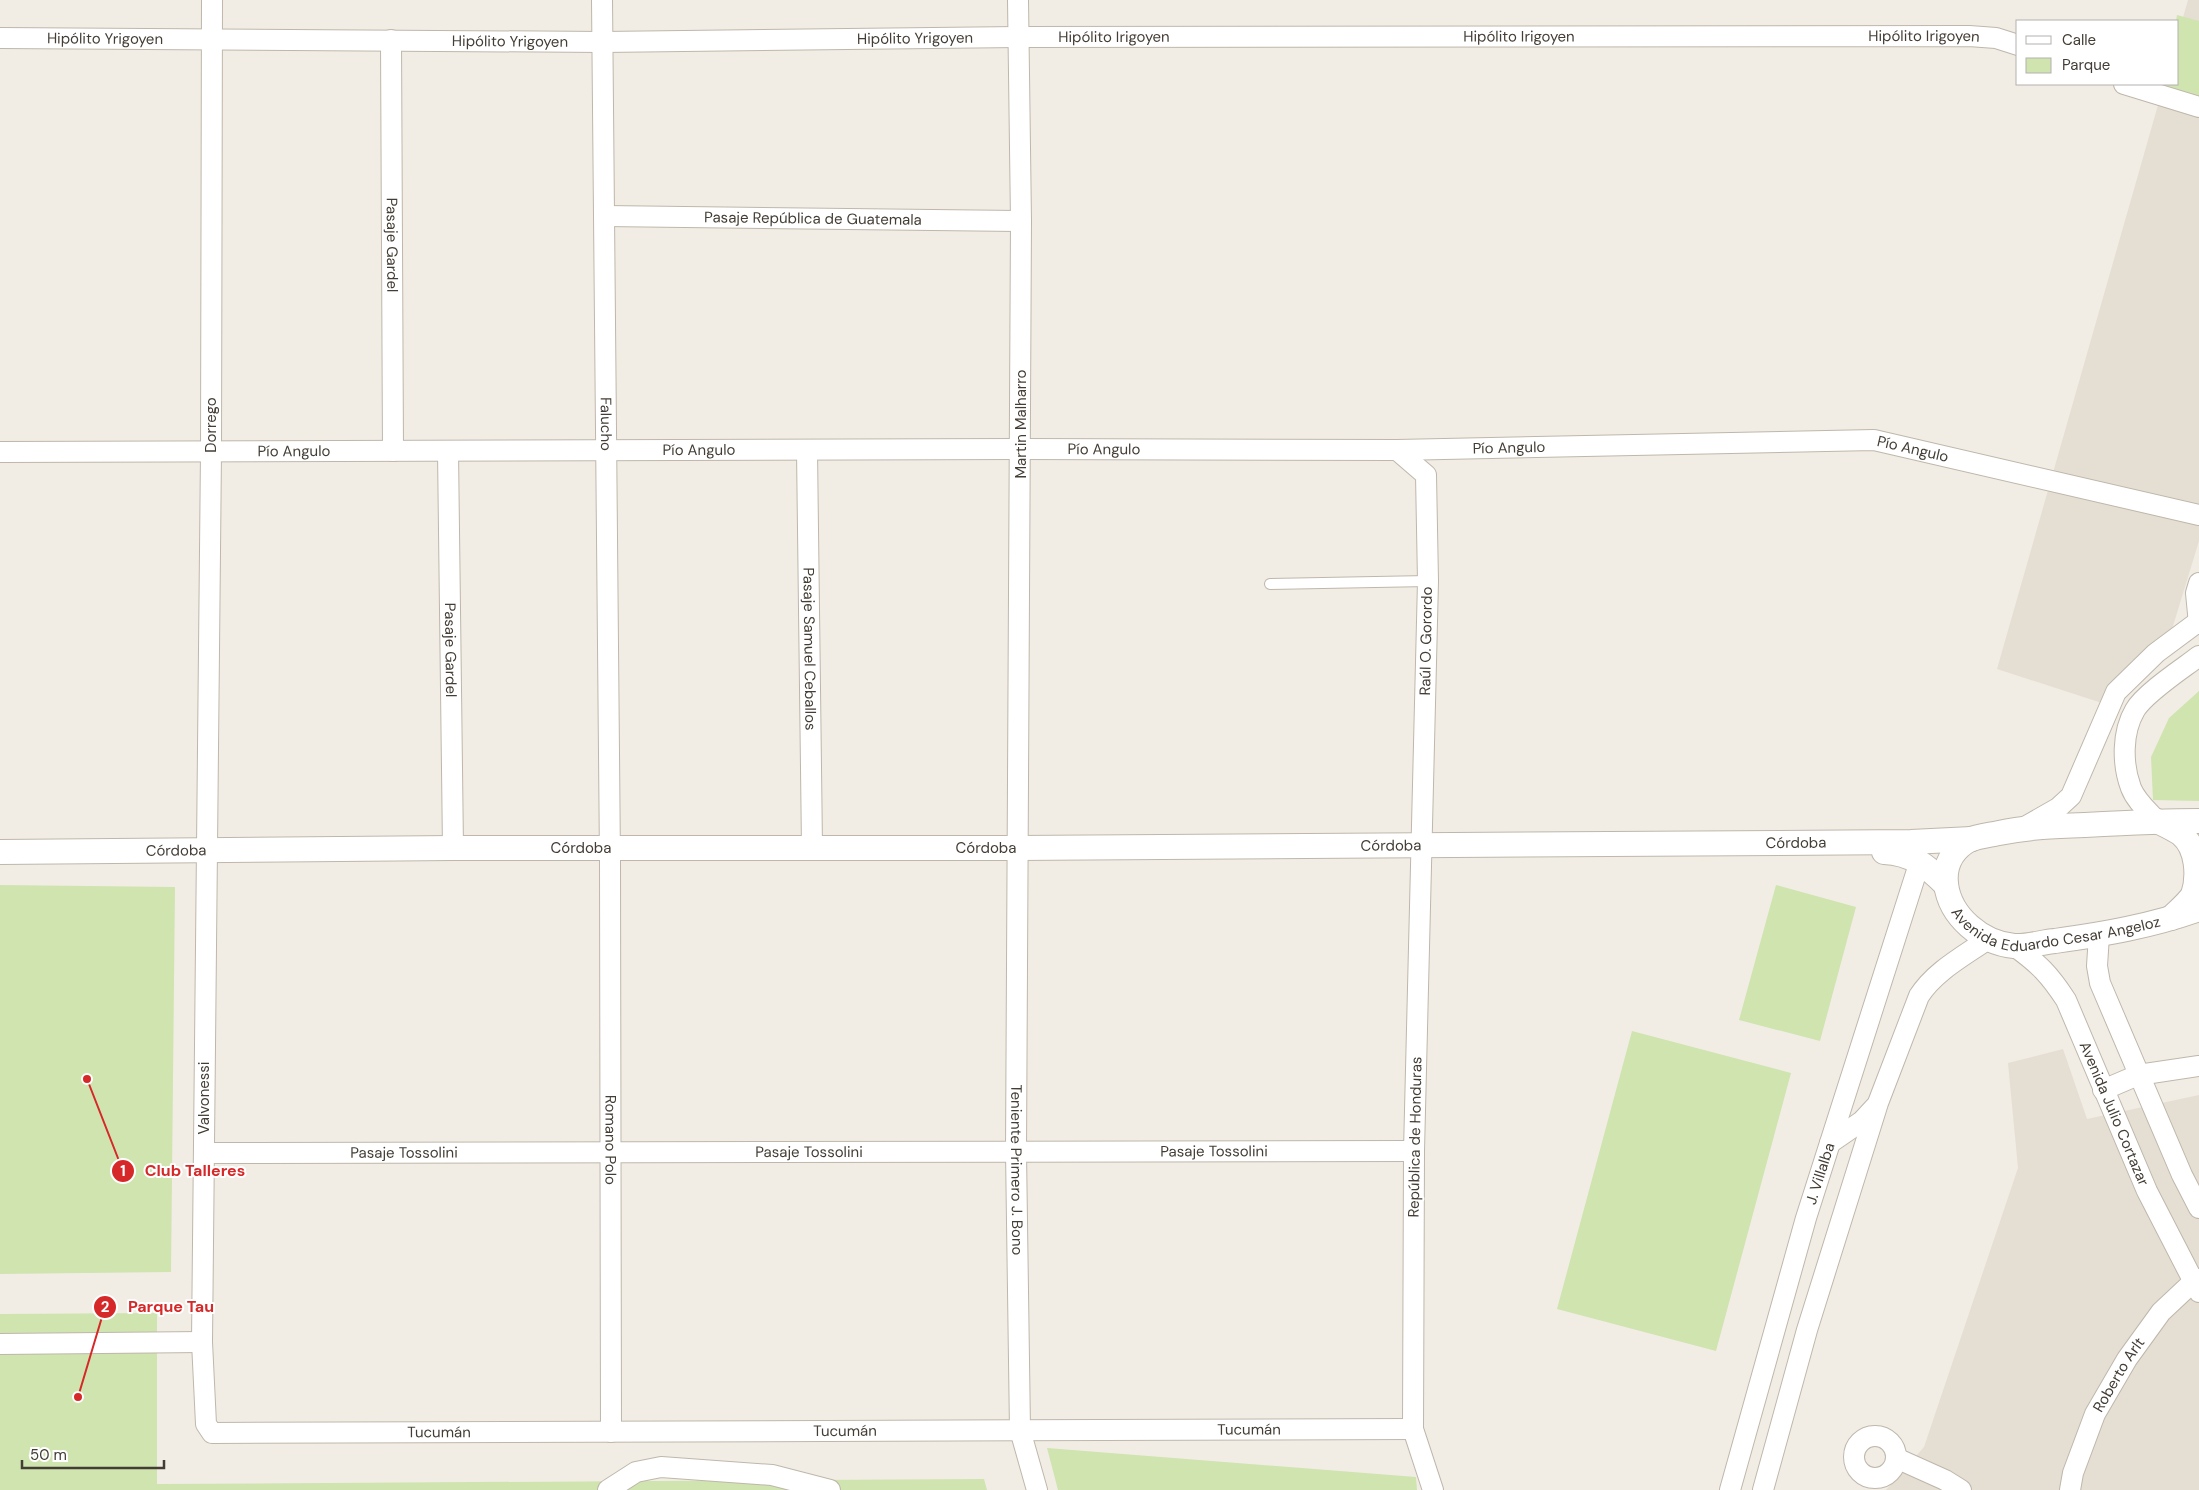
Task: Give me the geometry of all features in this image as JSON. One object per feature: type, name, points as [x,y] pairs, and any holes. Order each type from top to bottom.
[{"type":"street","name":"Dorrego","points":[[206,857],[211,452],[212,0]]},
{"type":"street","name":"Falucho","points":[[602,0],[610,854]]},
{"type":"street","name":"Martin Malharro","points":[[1017,854],[1021,449],[1021,221],[1018,0]]},
{"type":"street","name":"Hipólito Irigoyen","points":[[1019,37],[1969,36],[1996,38],[2016,44]]},
{"type":"street","name":"Hipólito Yrigoyen","points":[[0,38],[603,42],[1019,37]]},
{"type":"street","name":"Pasaje Gardel","points":[[391,40],[393,451]]},
{"type":"street","points":[[2127,85],[2199,107]]},
{"type":"street","name":"Pasaje República de Guatemala","points":[[605,216],[1021,221]]},
{"type":"street","name":"Pío Angulo","points":[[0,452],[1021,449],[1397,450],[1874,440],[2199,515]]},
{"type":"street","name":"Pasaje Samuel Ceballos","points":[[807,450],[812,847]]},
{"type":"street","name":"Raúl O. Gorordo","points":[[1397,450],[1426,475],[1428,581],[1421,852]]},
{"type":"street","name":"Pasaje Gardel","points":[[448,451],[453,848]]},
{"type":"street","points":[[2024,828],[2058,808],[2071,796],[2116,692],[2156,653],[2199,622],[2196,593],[2199,584]]},
{"type":"street","points":[[2168,920],[2193,896],[2198,882],[2197,862],[2193,850],[2182,835],[2157,821],[2140,803],[2131,788],[2125,756],[2126,732],[2136,709],[2152,693],[2199,656]]},
{"type":"street","name":"Avenida Eduardo Cesar Angeloz","points":[[2199,821],[2157,821],[2024,828],[1972,839],[1958,847],[1952,856],[1948,864],[1946,886],[1960,916],[1968,927],[1988,939],[2014,946],[2100,935],[2168,920],[2199,909]]},
{"type":"street","name":"Córdoba","points":[[1421,852],[1911,842],[1972,839]]},
{"type":"street","name":"Córdoba","points":[[0,864],[453,848],[610,854],[812,847],[1017,854]]},
{"type":"street","name":"Córdoba","points":[[0,852],[206,857],[610,854],[1884,852],[1907,855],[1920,861],[1946,886]]},
{"type":"street","name":"República de Honduras","points":[[1413,1429],[1414,1151],[1421,852]]},
{"type":"street","name":"Romano Polo","points":[[610,854],[611,1432]]},
{"type":"street","name":"Teniente Primero J. Bono","points":[[1017,854],[1016,1152],[1020,1430],[1037,1490]]},
{"type":"street","name":"Valvonessi","points":[[206,857],[202,1342],[206,1424],[212,1433]]},
{"type":"street","name":"J. Villalba","points":[[1730,1490],[1790,1272],[1920,861]]},
{"type":"street","points":[[2100,935],[2097,966],[2100,983],[2138,1075],[2199,1208]]},
{"type":"street","points":[[1763,1490],[1807,1330],[1878,1103],[1919,996],[1926,985],[1938,975],[1988,939]]},
{"type":"street","name":"Avenida Julio Cortazar","points":[[2014,946],[2036,962],[2050,976],[2066,1000],[2147,1191],[2197,1284]]},
{"type":"street","points":[[2103,1090],[2138,1075],[2199,1066]]},
{"type":"street","points":[[1830,1143],[1862,1121],[1878,1103]]},
{"type":"street","name":"Pasaje Tossolini","points":[[204,1153],[1414,1151]]},
{"type":"street","name":"Roberto Arlt","points":[[2070,1490],[2073,1473],[2095,1414],[2126,1359],[2161,1312],[2197,1284]]},
{"type":"street","points":[[0,1344],[202,1342]]},
{"type":"street","points":[[1413,1429],[1434,1490]]},
{"type":"street","name":"Tucumán","points":[[212,1433],[1413,1429]]},
{"type":"street","points":[[1896,1458],[1945,1480],[1961,1490]]},
{"type":"street","points":[[608,1490],[636,1472],[661,1467],[772,1475],[830,1490]]},
{"type":"lane","points":[[1270,584],[1428,581]]},
{"type":"shaded area","points":[[2188,0],[2199,0],[2199,541],[2169,639],[2105,704],[1997,669],[2164,85],[2179,85],[2179,32]]},
{"type":"shaded area","points":[[2063,1049],[2087,1119],[2199,1095],[2199,1490],[1886,1490],[1924,1447],[2018,1168],[2008,1063]]},
{"type":"green space","points":[[2177,15],[2199,21],[2199,97],[2159,86],[2179,85],[2179,20],[2176,20]]},
{"type":"green space","points":[[2199,691],[2199,801],[2153,800],[2151,757],[2169,718]]},
{"type":"green space","points":[[0,885],[175,887],[171,1272],[0,1274]]},
{"type":"green space","points":[[1776,885],[1856,907],[1820,1041],[1739,1020]]},
{"type":"green space","points":[[1632,1031],[1791,1073],[1716,1351],[1557,1309]]},
{"type":"green space","points":[[157,1313],[157,1484],[984,1479],[987,1490],[0,1490],[0,1314]]},
{"type":"green space","points":[[1047,1448],[1416,1477],[1417,1490],[1058,1490]]},
{"type":"place","name":"Club Talleres","points":[[87,1079]]},
{"type":"place","name":"Parque Tau","points":[[78,1397]]}]
